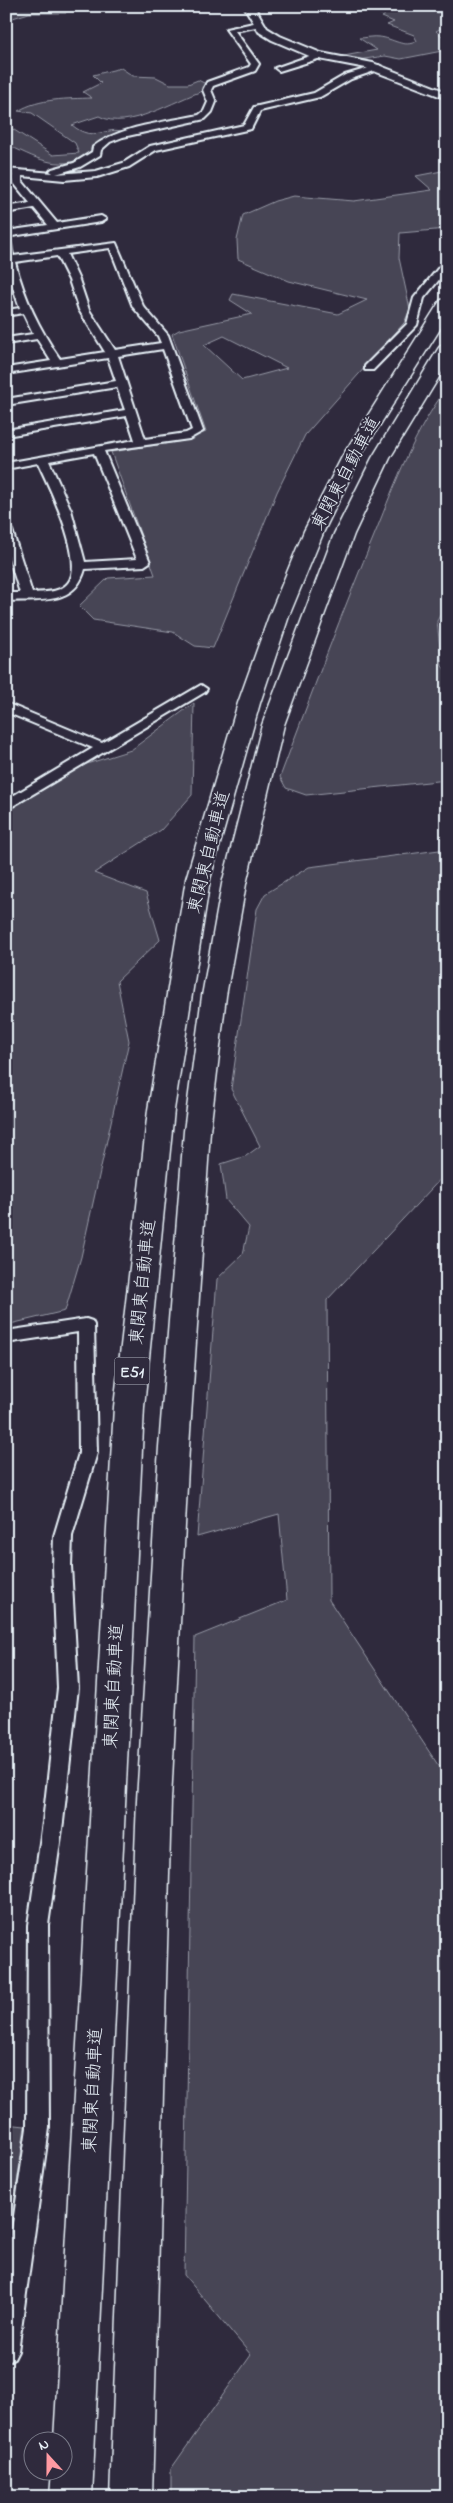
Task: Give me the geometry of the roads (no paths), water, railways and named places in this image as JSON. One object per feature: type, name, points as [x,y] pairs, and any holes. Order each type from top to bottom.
[{"type":"highway","name":"東関東自動車道","points":[[71,2497],[128,1407],[161,1110],[198,879],[248,703],[279,616],[314,531],[352,455],[447,304]]},
{"type":"highway","name":"東関東自動車道","points":[[131,2497],[154,1800],[174,1437],[198,1131],[214,996],[234,884],[273,726],[344,534],[381,458],[447,349]]},
{"type":"street","points":[[249,6],[258,24],[269,34],[318,56],[358,62],[379,68],[447,96]]},
{"type":"street","points":[[48,176],[55,170],[77,165],[97,153],[96,149],[107,140],[120,135],[202,117],[208,112],[212,102],[207,90],[210,84],[252,69],[255,64],[230,29],[258,24]]},
{"type":"street","points":[[279,68],[318,56]]},
{"type":"street","points":[[6,172],[73,177],[106,173],[126,165],[153,148],[248,127],[257,109],[317,95],[331,85],[348,77],[379,68]]},
{"type":"street","points":[[20,172],[16,178],[54,226]]},
{"type":"street","points":[[6,188],[22,186]]},
{"type":"street","points":[[6,210],[37,205]]},
{"type":"street","points":[[6,234],[101,220]]},
{"type":"street","points":[[6,244],[8,260],[18,284],[24,310],[38,336],[57,362]]},
{"type":"street","points":[[6,466],[98,449],[189,436],[198,431],[163,335],[138,307],[113,245],[8,260]]},
{"type":"street","points":[[60,253],[74,280],[84,310],[112,354],[141,442]]},
{"type":"street","points":[[368,368],[412,325],[419,298],[447,263]]},
{"type":"street","points":[[6,286],[18,284]]},
{"type":"street","points":[[6,313],[24,310]]},
{"type":"street","points":[[6,341],[38,336]]},
{"type":"street","points":[[6,371],[167,345]]},
{"type":"street","points":[[6,402],[121,383]]},
{"type":"street","points":[[6,433],[130,412]]},
{"type":"street","points":[[80,566],[144,562],[98,449]]},
{"type":"street","points":[[6,597],[55,594],[66,590],[74,584],[80,566],[65,510],[42,459]]},
{"type":"street","points":[[6,530],[27,595]]},
{"type":"street","points":[[6,806],[201,689]]},
{"type":"street","points":[[6,707],[104,748]]},
{"type":"street","points":[[6,1337],[86,1325],[89,1405],[88,1453],[63,1536],[62,1566],[68,1688],[53,1822],[38,1925],[38,2128],[6,2351]]}]
